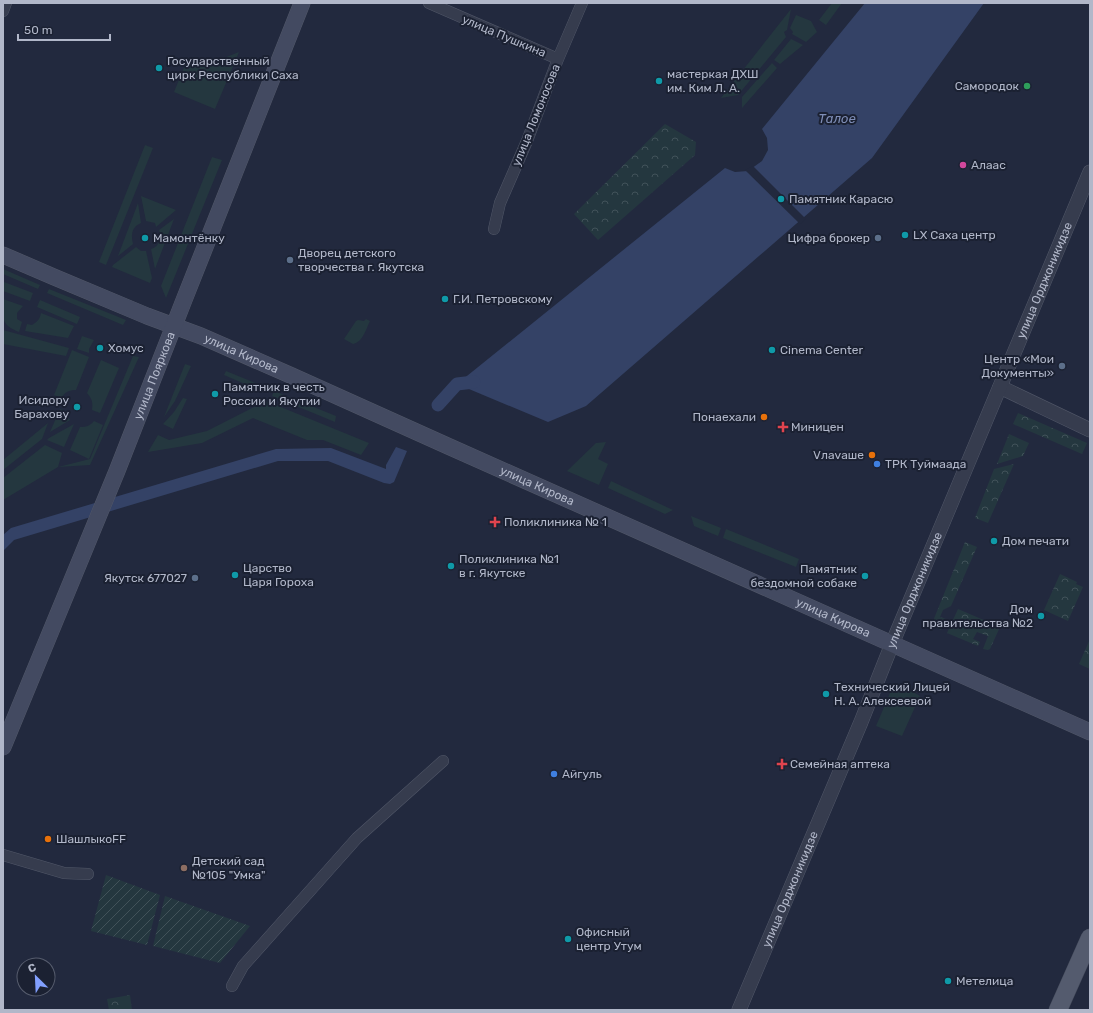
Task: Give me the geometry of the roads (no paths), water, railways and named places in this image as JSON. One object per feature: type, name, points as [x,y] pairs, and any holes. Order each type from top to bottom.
[{"type":"main road","name":"улица Пояркова","points":[[3,747],[117,471],[186,292],[302,3]]},
{"type":"main road","name":"улица Кирова","points":[[3,255],[147,316],[201,336],[290,375],[1090,732]]},
{"type":"main road","points":[[1058,1010],[1090,938]]},
{"type":"street","points":[[3,10],[6,3]]},
{"type":"street","name":"улица Пушкина","points":[[428,3],[558,59]]},
{"type":"street","name":"улица Ломоносова","points":[[494,229],[500,203],[582,3]]},
{"type":"street","name":"улица Орджоникидзе","points":[[740,1010],[1090,172]]},
{"type":"street","points":[[1000,387],[1090,430]]},
{"type":"street","points":[[232,986],[243,966],[357,838],[443,761]]},
{"type":"street","points":[[3,855],[64,873],[88,874]]},
{"type":"water","name":"Талое","points":[[865,3],[984,3],[872,158],[586,406],[548,422],[457,384],[725,168],[735,172],[748,171],[762,161],[768,150],[767,138],[762,129]]},
{"type":"water","points":[[396,447],[407,451],[394,482],[390,484],[328,461],[278,461],[14,540],[3,551],[3,535],[11,528],[276,449],[331,448],[386,469],[386,465]]},
{"type":"waterway","points":[[438,405],[457,384],[474,382]]},
{"type":"place","name":"Государственный цирк Республики Саха","points":[[159,68]]},
{"type":"place","name":"мастеркая ДХШ им. Ким Л. А.","points":[[659,81]]},
{"type":"place","name":"Самородок","points":[[1027,86]]},
{"type":"place","name":"Алаас","points":[[963,165]]},
{"type":"place","name":"Памятник Карасю","points":[[781,199]]},
{"type":"place","name":"LX Саха центр","points":[[905,235]]},
{"type":"place","name":"Мамонтёнку","points":[[145,238]]},
{"type":"place","name":"Цифра брокер","points":[[878,238]]},
{"type":"place","name":"Дворец детского творчества г. Якутска","points":[[290,260]]},
{"type":"place","name":"Г.И. Петровскому","points":[[445,299]]},
{"type":"place","name":"Хомус","points":[[100,348]]},
{"type":"place","name":"Cinema Center","points":[[772,350]]},
{"type":"place","name":"Центр «Мои Документы»","points":[[1062,366]]},
{"type":"place","name":"Памятник в честь России и Якутии","points":[[215,394]]},
{"type":"place","name":"Исидору Барахову","points":[[77,407]]},
{"type":"place","name":"Понаехали","points":[[764,417]]},
{"type":"place","name":"Миницен","points":[[783,427]]},
{"type":"place","name":"Vлаvаше","points":[[872,455]]},
{"type":"place","name":"ТРК Туймаада","points":[[877,464]]},
{"type":"place","name":"Поликлиника № 1","points":[[495,522]]},
{"type":"place","name":"Дом печати","points":[[994,541]]},
{"type":"place","name":"Поликлиника №1 в г. Якутске","points":[[451,566]]},
{"type":"place","name":"Царство Царя Гороха","points":[[235,575]]},
{"type":"place","name":"Памятник бездомной собаке","points":[[865,576]]},
{"type":"place","name":"Якутск 677027","points":[[195,578]]},
{"type":"place","name":"Дом правительства №2","points":[[1041,616]]},
{"type":"place","name":"Технический Лицей Н. А. Алексеевой","points":[[826,694]]},
{"type":"place","name":"Семейная аптека","points":[[782,764]]},
{"type":"place","name":"Айгуль","points":[[554,774]]},
{"type":"place","name":"ШашлыкоFF","points":[[48,839]]},
{"type":"place","name":"Детский сад №105 \"Умка\"","points":[[184,868]]},
{"type":"place","name":"Офисный центр Утум","points":[[568,939]]},
{"type":"place","name":"Метелица","points":[[948,981]]}]
